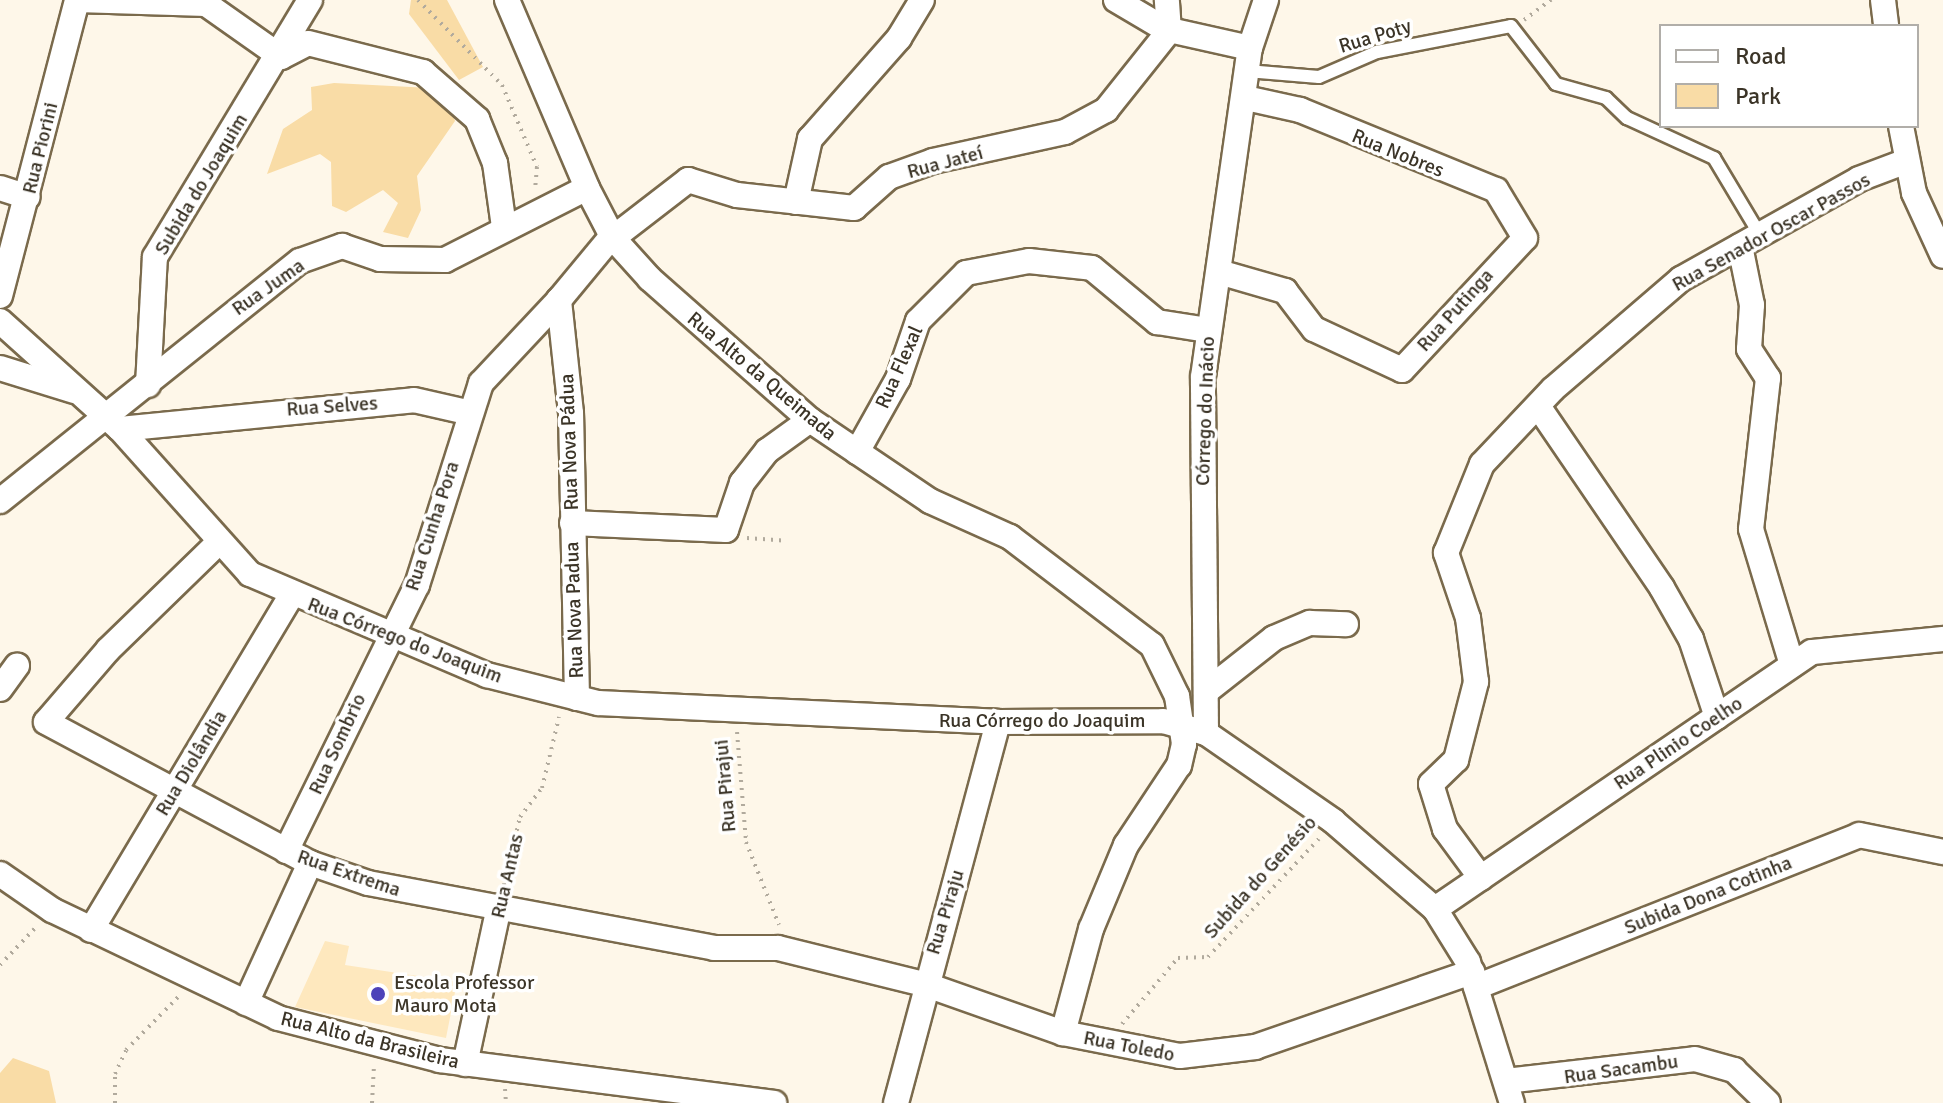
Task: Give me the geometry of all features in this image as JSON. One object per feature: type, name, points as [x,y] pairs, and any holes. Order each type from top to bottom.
[{"type":"street","name":"Rua Piorini","points":[[0,296],[77,0],[206,4],[281,57]]},
{"type":"street","name":"Subida do Joaquim","points":[[148,385],[155,257],[281,57],[310,0]]},
{"type":"street","points":[[796,202],[810,139],[899,38],[922,0]]},
{"type":"street","points":[[1116,0],[1169,31],[1248,60]]},
{"type":"street","points":[[1167,0],[1169,31]]},
{"type":"street","name":"Córrego do Inácio","points":[[1206,733],[1208,690],[1200,599],[1208,330],[1246,98],[1248,60],[1266,0]]},
{"type":"street","points":[[1883,0],[1886,24]]},
{"type":"street","name":"Rua Alto da Queimada","points":[[509,1],[587,188],[612,237],[687,315],[810,420],[930,501],[1010,537],[1107,605],[1152,645],[1183,723]]},
{"type":"street","name":"Rua Jateí","points":[[612,237],[688,180],[796,202],[854,208],[889,177],[933,161],[1065,132],[1106,110],[1169,31]]},
{"type":"street","points":[[281,57],[308,43],[340,47],[401,62],[444,86],[477,119],[495,163],[504,227]]},
{"type":"street","name":"Rua Nobres","points":[[1246,98],[1300,110],[1496,190],[1525,238]]},
{"type":"street","points":[[1901,128],[1907,161],[1943,256]]},
{"type":"street","name":"Rua Senador Oscar Passos","points":[[1481,878],[1445,829],[1431,784],[1456,760],[1476,682],[1468,618],[1446,553],[1482,464],[1538,406],[1670,288],[1750,240],[1907,161]]},
{"type":"street","points":[[0,188],[28,197]]},
{"type":"street","name":"Rua Juma","points":[[0,501],[114,423],[148,385],[300,261],[342,246],[380,259],[445,260],[504,227],[532,221],[587,188]]},
{"type":"street","points":[[559,300],[612,237]]},
{"type":"street","name":"Rua Putinga","points":[[1219,272],[1285,291],[1314,329],[1402,370],[1525,238]]},
{"type":"street","points":[[1750,240],[1752,305],[1749,349],[1768,378],[1751,529],[1792,665]]},
{"type":"street","name":"Rua Flexal","points":[[857,452],[898,379],[918,321],[966,273],[1029,261],[1092,268],[1157,322],[1208,330]]},
{"type":"street","name":"Rua Cunha Pora","points":[[387,636],[421,574],[467,412],[481,383],[559,300]]},
{"type":"street","name":"Rua Nova Pádua","points":[[559,300],[571,413],[572,523]]},
{"type":"street","name":"Rua Córrego do Joaquim","points":[[0,321],[114,423],[217,544],[250,574],[291,596],[387,636],[571,697],[735,710],[998,722],[1183,723],[1206,733],[1333,821],[1435,909],[1474,979],[1509,1092]]},
{"type":"street","points":[[0,368],[83,393]]},
{"type":"street","name":"Rua Selves","points":[[114,423],[414,400],[467,412]]},
{"type":"street","points":[[1538,406],[1662,588],[1691,639],[1717,717]]},
{"type":"street","points":[[572,523],[726,530],[742,483],[767,451],[810,420]]},
{"type":"street","name":"Rua Nova Padua","points":[[571,697],[572,523]]},
{"type":"street","name":"Rua Extrema","points":[[217,544],[108,650],[46,722],[173,793],[310,863],[420,897],[714,948],[778,948],[924,984]]},
{"type":"street","name":"Rua Diolândia","points":[[91,930],[291,596]]},
{"type":"street","points":[[1208,690],[1274,638],[1310,623],[1346,624]]},
{"type":"street","name":"Rua Sombrio","points":[[286,851],[387,636]]},
{"type":"street","name":"Rua Plinio Coelho","points":[[1435,909],[1812,652],[1943,639]]},
{"type":"street","points":[[0,689],[17,666]]},
{"type":"street","name":"Rua Piraju","points":[[896,1103],[924,984],[998,722]]},
{"type":"street","points":[[1063,1033],[1091,929],[1126,845],[1179,765],[1183,723]]},
{"type":"street","name":"Subida Dona Cotinha","points":[[1474,979],[1859,835],[1943,852]]},
{"type":"street","points":[[246,1003],[310,863]]},
{"type":"street","name":"Rua Alto da Brasileira","points":[[0,874],[52,910],[246,1003],[376,1044],[465,1064],[666,1096],[774,1103]]},
{"type":"street","name":"Rua Antas","points":[[465,1064],[498,911]]},
{"type":"street","name":"Rua Toledo","points":[[924,984],[1063,1033],[1109,1044],[1220,1056],[1474,979]]},
{"type":"street","name":"Rua Sacambu","points":[[1509,1092],[1695,1059],[1734,1070],[1768,1103]]},
{"type":"lane","name":"Rua Poty","points":[[1248,60],[1319,77],[1377,52],[1513,28]]},
{"type":"lane","points":[[1513,28],[1556,84],[1606,98],[1627,118],[1714,158],[1750,240]]},
{"type":"path","points":[[418,0],[502,85],[537,167],[532,221]]},
{"type":"path","points":[[1513,28],[1551,0]]},
{"type":"path","points":[[726,530],[786,541]]},
{"type":"path","name":"Rua Antas","points":[[498,911],[520,817],[542,788],[571,697]]},
{"type":"path","name":"Rua Pirajui","points":[[735,710],[746,842],[782,931],[778,948]]},
{"type":"path","name":"Subida do Genésio","points":[[1109,1044],[1178,958],[1208,957],[1333,821]]},
{"type":"path","points":[[0,965],[52,910]]},
{"type":"path","points":[[115,1103],[115,1074],[126,1050],[194,977]]},
{"type":"path","points":[[372,1103],[376,1044]]},
{"type":"shaded area","name":"Escola Professor Mauro Mota","points":[[325,941],[349,946],[345,965],[457,982],[446,1038],[295,1007]]},
{"type":"green space","points":[[411,0],[447,0],[483,67],[459,80],[409,14]]},
{"type":"green space","points":[[334,83],[430,88],[450,103],[455,121],[417,176],[421,210],[408,238],[383,232],[398,203],[383,190],[346,212],[332,206],[331,162],[320,154],[267,174],[283,129],[312,110],[311,87]]},
{"type":"green space","points":[[13,1058],[49,1071],[56,1103],[0,1103],[0,1073]]},
{"type":"place","name":"Escola Professor Mauro Mota","points":[[378,994]]}]
